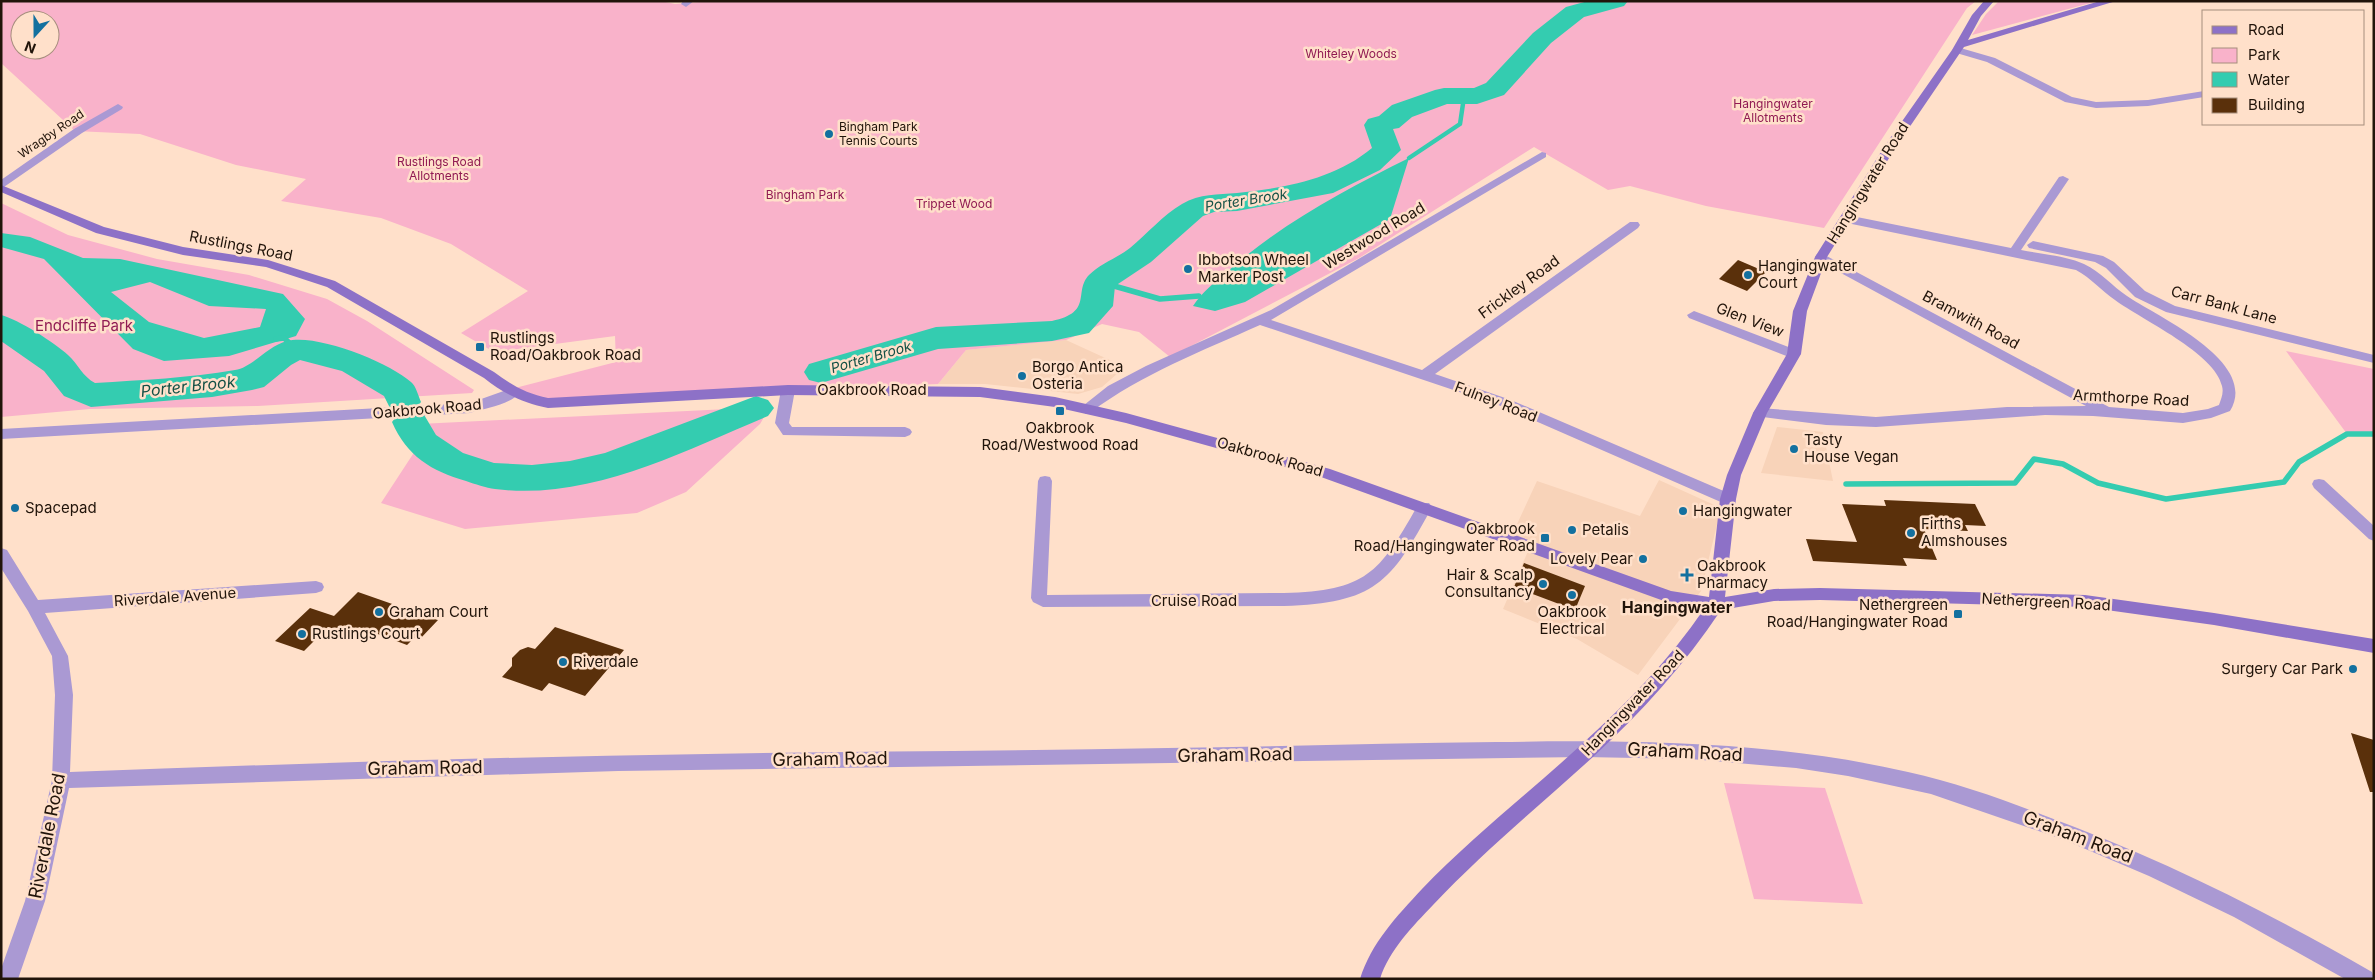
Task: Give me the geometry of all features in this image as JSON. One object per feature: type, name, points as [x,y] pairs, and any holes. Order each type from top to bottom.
[{"type":"street","name":"Hangingwater Road","points":[[1370,979],[1373,969],[1398,928],[1455,868],[1589,748],[1637,702],[1688,646],[1716,604],[1728,499],[1734,475],[1760,413],[1794,354],[1800,311],[1821,257],[1847,219],[1890,146],[1958,48],[1977,15],[1989,1]]},
{"type":"street","points":[[1958,48],[2111,1]]},
{"type":"street","points":[[1958,48],[1991,60],[2070,100],[2096,105],[2148,103],[2202,94]]},
{"type":"street","name":"Wragby Road","points":[[1,187],[78,131],[118,108]]},
{"type":"street","name":"Westwood Road","points":[[1086,409],[1113,390],[1151,369],[1276,313],[1542,155]]},
{"type":"street","points":[[2018,248],[2063,179]]},
{"type":"street","name":"Rustlings Road","points":[[1,187],[100,230],[183,251],[268,264],[331,284],[488,375],[512,393]]},
{"type":"street","name":"Armthorpe Road","points":[[1760,413],[1827,420],[1892,422],[2042,410],[2107,411],[2190,418],[2210,415],[2225,408],[2229,397],[2229,384],[2218,367],[2191,342],[2119,297],[2089,270],[2018,248],[1847,219]]},
{"type":"street","name":"Frickley Road","points":[[1423,376],[1634,225]]},
{"type":"street","name":"Carr Bank Lane","points":[[2018,248],[2099,259],[2110,265],[2140,294],[2172,309],[2374,359]]},
{"type":"street","name":"Bramwith Road","points":[[1821,257],[2107,411]]},
{"type":"street","name":"Glen View","points":[[1694,316],[1794,354]]},
{"type":"street","name":"Fulney Road","points":[[1258,320],[1506,403],[1728,499]]},
{"type":"street","points":[[788,390],[782,423],[788,432],[906,432]]},
{"type":"street","name":"Oakbrook Road","points":[[1,434],[470,408],[492,402],[512,393],[530,400],[548,403],[788,390],[980,392],[1055,402],[1218,442],[1325,473],[1670,597],[1691,602],[1716,604]]},
{"type":"street","name":"Cruise Road","points":[[1046,481],[1039,598],[1043,601],[1222,602],[1305,599],[1338,595],[1368,583],[1392,563],[1424,507]]},
{"type":"street","points":[[2319,484],[2374,535]]},
{"type":"street","name":"Riverdale Road","points":[[1,554],[34,607],[60,656],[64,694],[61,780],[35,901],[8,979]]},
{"type":"street","name":"Riverdale Avenue","points":[[34,607],[316,587]]},
{"type":"street","name":"Nethergreen Road","points":[[1716,604],[1774,595],[1820,594],[2085,601],[2214,618],[2374,646]]},
{"type":"street","name":"Graham Road","points":[[61,780],[379,768],[1589,748],[1732,753],[1818,762],[1903,778],[1978,800],[2125,854],[2209,892],[2294,937],[2365,979]]},
{"type":"shaded area","points":[[1066,340],[1125,367],[1102,387],[1078,394],[985,384],[938,384],[966,350]]},
{"type":"shaded area","points":[[1777,427],[1823,432],[1833,481],[1761,473]]},
{"type":"shaded area","points":[[1659,480],[1721,508],[1701,591],[1638,675],[1577,639],[1503,609],[1532,542],[1512,535],[1537,481],[1640,516]]},
{"type":"green space","name":"Bingham Park","points":[[1,1],[661,1],[675,4],[712,1],[1976,1],[1967,8],[1824,228],[1706,206],[1630,186],[1608,190],[1534,147],[1359,258],[1170,357],[1139,332],[1102,324],[1066,340],[966,350],[938,384],[548,400],[515,388],[616,362],[615,336],[494,352],[461,333],[528,291],[451,244],[381,218],[281,201],[306,179],[236,165],[140,134],[75,131],[1,63]]},
{"type":"green space","points":[[1999,1],[2098,1],[1972,35],[1986,14]]},
{"type":"green space","name":"Endcliffe Park","points":[[1,203],[68,235],[157,259],[249,275],[327,299],[367,321],[474,390],[472,393],[258,406],[90,409],[1,417]]},
{"type":"green space","points":[[2286,351],[2374,369],[2374,434],[2347,434]]},
{"type":"green space","points":[[770,407],[760,424],[686,492],[637,513],[465,529],[381,503],[415,451],[399,425]]},
{"type":"green space","points":[[1724,783],[1825,788],[1863,904],[1754,899]]},
{"type":"water","points":[[1409,158],[1390,219],[1245,302],[1215,311],[1193,306],[1200,296],[1214,283],[1270,238],[1315,208]]},
{"type":"water","points":[[1,233],[30,237],[83,258],[120,259],[283,294],[305,319],[296,336],[229,356],[164,361],[133,349],[44,259],[1,247]],"holes":[[[150,282],[209,306],[266,309],[260,327],[204,338],[149,322],[111,292]]]},
{"type":"building","name":"Hangingwater Court","points":[[1738,260],[1766,272],[1747,291],[1719,279]]},
{"type":"building","name":"Firths Almshouses","points":[[1884,500],[1975,504],[1986,526],[1965,525],[1968,531],[1924,529],[1937,560],[1903,558],[1907,566],[1813,561],[1806,539],[1857,542],[1842,504],[1886,506]]},
{"type":"building","points":[[1524,563],[1585,586],[1575,610],[1514,587]]},
{"type":"building","name":"Graham Court","points":[[358,592],[438,620],[419,640],[414,638],[407,645],[359,627],[351,635],[328,627],[304,651],[275,641],[310,608],[334,616]]},
{"type":"building","name":"Riverdale","points":[[555,627],[624,650],[585,696],[549,683],[542,691],[502,677],[512,666],[512,658],[520,650],[528,647],[535,649]]},
{"type":"building","points":[[2351,733],[2374,740],[2374,792],[2370,792]]},
{"type":"waterway","name":"Porter Brook","points":[[821,372],[936,338],[1052,331],[1077,326],[1097,306],[1100,282],[1140,255],[1192,210],[1209,203],[1237,202],[1323,187],[1370,164],[1387,150],[1378,125],[1389,122],[1402,111],[1444,96],[1477,96],[1495,89],[1542,38],[1575,12],[1616,1]]},
{"type":"waterway","points":[[1409,158],[1460,124],[1464,97]]},
{"type":"waterway","points":[[1100,282],[1160,299],[1199,296]]},
{"type":"waterway","name":"Porter Brook","points":[[1,325],[56,363],[76,388],[91,395],[212,386],[252,379],[279,357],[296,349],[325,354],[354,363],[399,390],[403,402]]},
{"type":"waterway","points":[[276,339],[284,338],[296,349]]},
{"type":"waterway","name":"Porter Brook","points":[[410,422],[423,444],[442,458],[458,466],[494,476],[532,478],[570,474],[648,452],[756,408]]},
{"type":"waterway","points":[[1846,484],[2015,483],[2034,459],[2063,464],[2098,483],[2166,499],[2284,482],[2299,462],[2347,434],[2374,434]]},
{"type":"place","name":"Bingham Park Tennis Courts","points":[[829,134]]},
{"type":"place","name":"Ibbotson Wheel Marker Post","points":[[1188,269]]},
{"type":"place","name":"Hangingwater Court","points":[[1748,275]]},
{"type":"place","name":"Rustlings Road/Oakbrook Road","points":[[480,347]]},
{"type":"place","name":"Borgo Antica Osteria","points":[[1022,376]]},
{"type":"place","name":"Oakbrook Road/Westwood Road","points":[[1060,411]]},
{"type":"place","name":"Tasty House Vegan","points":[[1794,449]]},
{"type":"place","name":"Spacepad","points":[[15,508]]},
{"type":"place","name":"Hangingwater","points":[[1683,511]]},
{"type":"place","name":"Petalis","points":[[1572,530]]},
{"type":"place","name":"Firths Almshouses","points":[[1911,533]]},
{"type":"place","name":"Oakbrook Road/Hangingwater Road","points":[[1545,538]]},
{"type":"place","name":"Lovely Pear","points":[[1643,559]]},
{"type":"place","name":"Oakbrook Pharmacy","points":[[1687,575]]},
{"type":"place","name":"Hair & Scalp Consultancy","points":[[1543,584]]},
{"type":"place","name":"Oakbrook Electrical","points":[[1572,595]]},
{"type":"place","name":"Graham Court","points":[[379,612]]},
{"type":"place","name":"Nethergreen Road/Hangingwater Road","points":[[1958,614]]},
{"type":"place","name":"Rustlings Court","points":[[302,634]]},
{"type":"place","name":"Riverdale","points":[[563,662]]},
{"type":"place","name":"Surgery Car Park","points":[[2353,669]]},
{"type":"district","name":"Hangingwater","points":[[1677,607]]},
{"type":"park label","name":"Whiteley Woods","points":[[1351,54]]},
{"type":"park label","name":"Hangingwater Allotments","points":[[1773,111]]},
{"type":"park label","name":"Rustlings Road Allotments","points":[[439,169]]},
{"type":"park label","name":"Trippet Wood","points":[[954,204]]}]
